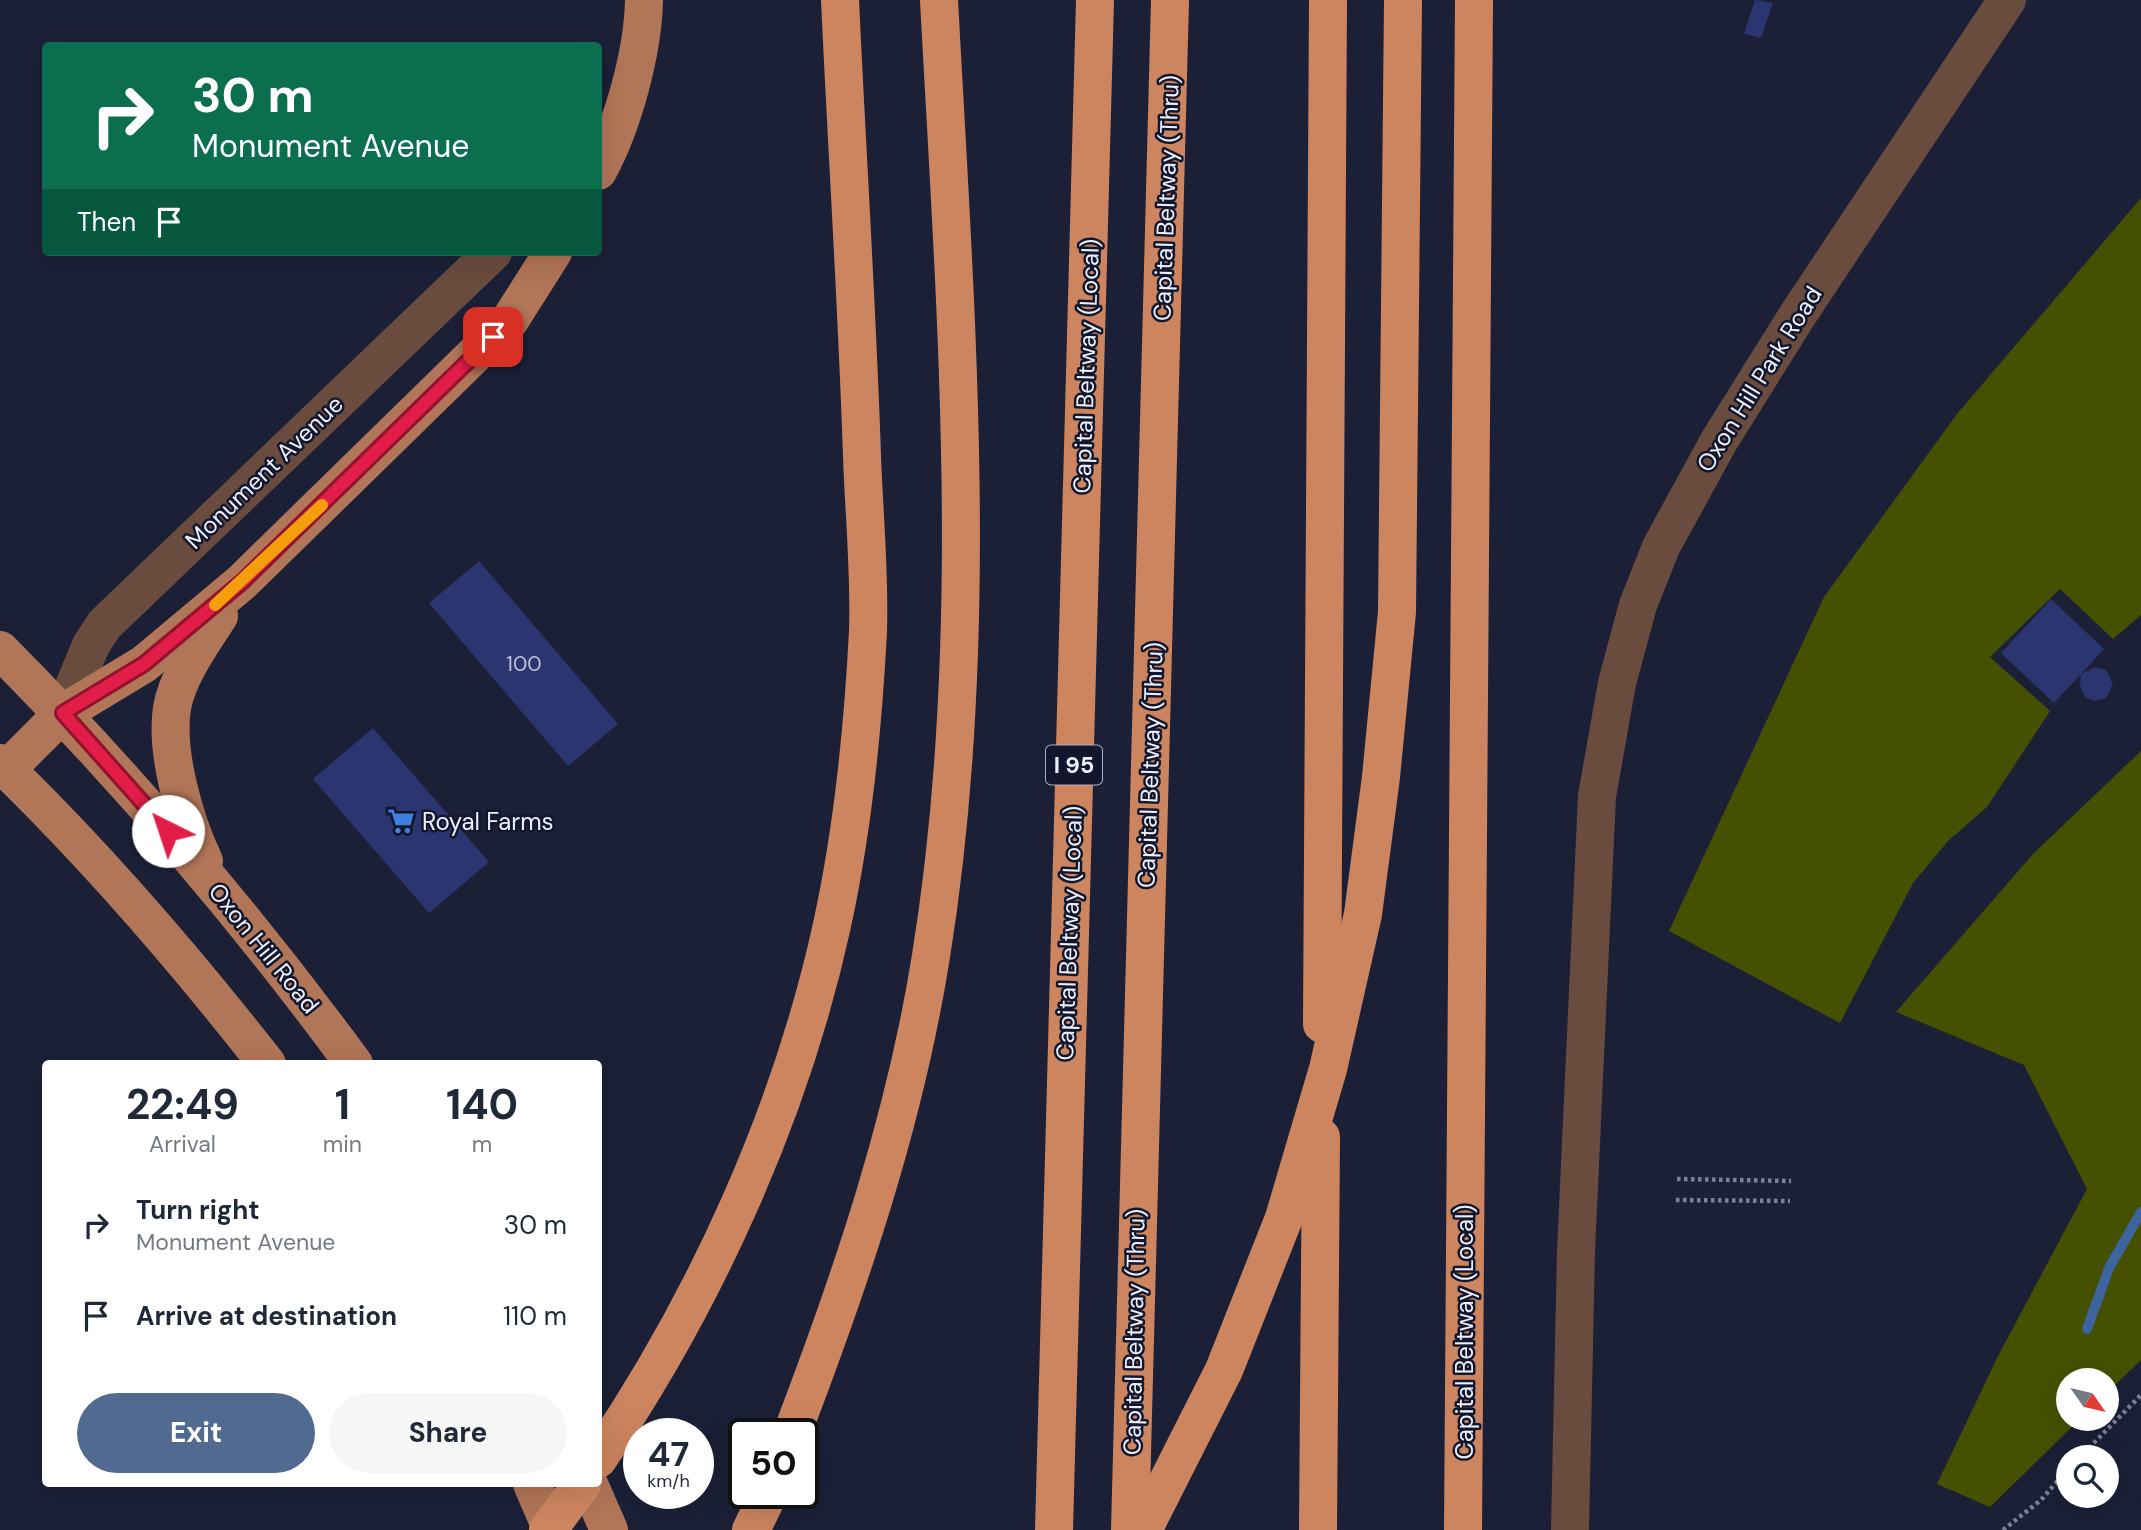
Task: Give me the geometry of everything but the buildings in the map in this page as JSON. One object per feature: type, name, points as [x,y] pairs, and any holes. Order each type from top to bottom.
[{"type":"highway","points":[[602,1453],[627,1416],[700,1284],[750,1176],[792,1066],[832,926],[855,785],[868,628],[840,0]]},
{"type":"highway","points":[[798,1418],[837,1315],[891,1144],[931,958],[951,806],[962,639],[959,422],[939,0]]},
{"type":"highway","name":"Capital Beltway (Local)","points":[[1054,1530],[1095,0]]},
{"type":"highway","name":"Capital Beltway (Thru)","points":[[1130,1530],[1170,0]]},
{"type":"highway","points":[[1318,1530],[1328,0]]},
{"type":"highway","points":[[1143,1530],[1229,1357],[1284,1218],[1328,1069],[1363,914],[1381,777],[1396,612],[1403,0]]},
{"type":"highway","name":"Capital Beltway (Local)","points":[[1463,1530],[1474,0]]},
{"type":"highway","points":[[550,1530],[580,1487]]},
{"type":"highway","points":[[751,1530],[761,1509]]},
{"type":"main road","points":[[602,161],[621,116],[632,72],[644,0]]},
{"type":"main road","name":"Monument Avenue","points":[[2,770],[63,713],[144,664],[242,582],[510,320],[550,256]]},
{"type":"main road","points":[[220,891],[189,824],[175,764],[172,709],[183,678],[199,647],[242,582]]},
{"type":"main road","name":"Oxon Hill Road","points":[[0,650],[63,713],[220,891],[351,1060]]},
{"type":"main road","points":[[2,770],[158,929],[264,1060]]},
{"type":"main road","points":[[532,1487],[550,1530]]},
{"type":"main road","points":[[590,1487],[609,1530]]},
{"type":"street","name":"Oxon Hill Park Road","points":[[1570,1530],[1576,1251],[1597,796],[1617,683],[1639,605],[1661,547],[1719,441],[1797,316],[2007,0]]},
{"type":"street","name":"Monument Avenue","points":[[63,713],[91,645],[104,625],[489,256]]},
{"type":"path","points":[[1677,1179],[1791,1181]]},
{"type":"path","points":[[1676,1200],[1790,1202]]},
{"type":"path","points":[[2092,1445],[2141,1395]]},
{"type":"path","points":[[2003,1530],[2041,1500],[2056,1483]]},
{"type":"green space","points":[[2141,198],[2141,615],[2113,639],[2060,589],[1990,657],[2050,711],[1987,807],[1948,841],[1913,883],[1840,1023],[1669,931],[1824,597],[1957,414]]},
{"type":"green space","points":[[2141,751],[2141,1360],[2119,1381],[2119,1368],[2056,1368],[2056,1432],[2067,1432],[1990,1507],[1937,1484],[1998,1356],[2087,1189],[2024,1065],[1896,1012],[2033,854]]},
{"type":"waterway","points":[[2087,1329],[2109,1268],[2141,1212]]},
{"type":"slow traffic","points":[[215,605],[322,505]]},
{"type":"place","name":"Royal Farms","points":[[401,821]]},
{"type":"route","points":[[168,831],[63,713],[144,664],[242,582],[493,337]]}]
